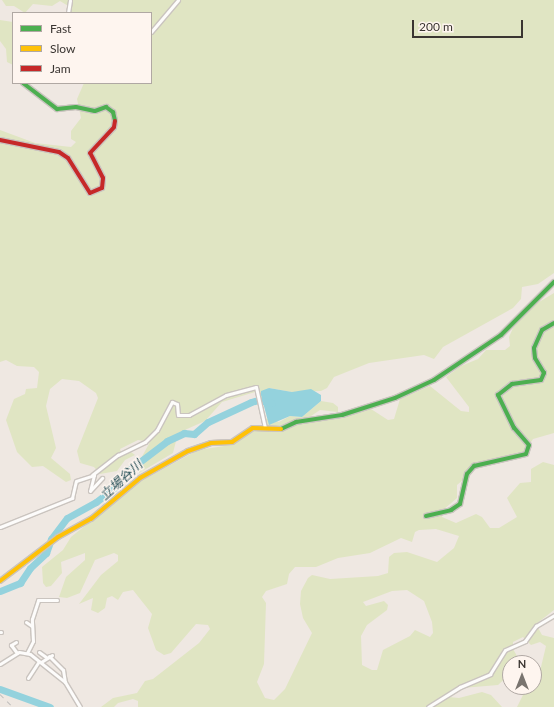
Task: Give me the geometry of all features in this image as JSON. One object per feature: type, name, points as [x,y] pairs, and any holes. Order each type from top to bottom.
[{"type":"street","points":[[68,12],[70,0]]},
{"type":"street","points":[[152,31],[178,0]]},
{"type":"street","points":[[0,140],[59,152],[68,158],[86,190],[90,192],[102,188],[103,178],[90,153],[114,127],[116,118],[113,112],[106,107],[95,111],[76,106],[57,109],[24,84]]},
{"type":"street","points":[[0,581],[58,537],[91,519],[140,478],[188,451],[210,443],[232,442],[248,430],[265,428],[279,430],[296,422],[342,415],[375,402],[395,398],[434,380],[501,335],[527,311],[539,294],[554,282]]},
{"type":"street","points":[[426,516],[451,510],[460,504],[471,468],[522,457],[529,450],[529,445],[504,413],[498,395],[502,389],[512,384],[541,380],[544,373],[535,358],[534,348],[542,330],[554,323]]},
{"type":"street","points":[[0,527],[72,498],[74,483],[92,475],[118,456],[145,442],[156,430],[172,402],[177,404],[178,415],[189,415],[226,395],[256,387],[265,428]]},
{"type":"street","points":[[92,475],[95,478],[90,491],[102,478]]},
{"type":"street","points":[[27,653],[32,641],[32,626],[38,600],[57,600]]},
{"type":"street","points":[[428,707],[460,687],[490,674],[505,650],[525,641],[536,626],[554,615]]},
{"type":"street","points":[[26,622],[32,626]]},
{"type":"street","points":[[16,642],[11,645],[17,653]]},
{"type":"street","points":[[39,652],[49,656],[64,673],[64,682]]},
{"type":"street","points":[[0,664],[17,653],[27,653],[64,682],[80,707]]},
{"type":"street","points":[[28,678],[40,662],[49,656]]},
{"type":"green space","points":[[2,0],[554,0],[554,273],[538,284],[522,287],[521,299],[513,308],[443,347],[434,359],[424,355],[369,363],[334,377],[327,388],[321,391],[292,392],[269,388],[263,396],[262,407],[259,406],[255,392],[222,402],[205,421],[178,433],[173,453],[139,473],[139,462],[150,442],[138,440],[120,449],[122,455],[131,452],[135,455],[125,460],[117,471],[100,474],[94,467],[80,463],[77,451],[98,398],[96,393],[79,381],[62,379],[50,389],[46,406],[56,448],[51,458],[70,474],[71,480],[66,482],[43,466],[32,467],[17,452],[6,420],[14,399],[25,394],[26,389],[37,388],[39,372],[34,367],[17,366],[6,360],[0,362],[0,130],[35,143],[71,147],[76,142],[71,139],[71,131],[81,118],[77,99],[84,84],[152,84],[152,12],[70,12],[70,7],[60,1],[52,6],[33,4],[26,12],[14,6],[6,6]]},
{"type":"green space","points":[[0,20],[12,22],[12,64],[7,62],[6,49],[0,41]]},
{"type":"green space","points":[[554,293],[554,433],[533,439],[523,455],[470,467],[464,479],[457,485],[457,498],[443,510],[442,517],[456,523],[476,514],[482,517],[490,528],[499,528],[517,517],[507,498],[520,483],[531,482],[531,469],[543,462],[554,465],[554,610],[536,624],[542,635],[554,638],[554,707],[517,707],[523,695],[542,695],[542,663],[546,646],[540,642],[531,645],[523,637],[513,642],[513,649],[516,655],[502,655],[502,681],[498,685],[462,688],[447,693],[449,697],[459,698],[482,692],[491,695],[502,707],[138,707],[138,701],[133,699],[118,703],[114,707],[101,707],[113,698],[137,693],[145,681],[153,679],[199,643],[210,629],[208,625],[196,624],[171,653],[164,655],[156,650],[148,628],[152,614],[133,590],[123,592],[118,600],[112,596],[107,598],[105,608],[98,613],[91,610],[93,598],[79,604],[101,575],[118,561],[118,555],[114,553],[95,560],[80,593],[67,598],[59,597],[66,577],[85,560],[85,553],[61,562],[62,573],[51,586],[46,587],[43,583],[42,567],[63,550],[71,537],[141,481],[198,450],[231,445],[254,429],[266,429],[262,420],[265,418],[279,422],[290,416],[302,417],[321,401],[333,403],[338,407],[338,412],[320,410],[308,418],[337,418],[371,409],[388,420],[394,419],[400,399],[430,386],[461,411],[469,412],[469,407],[446,377],[461,366],[478,359],[486,350],[505,350],[510,346],[509,337],[513,328],[534,305]],"holes":[[[436,529],[459,536],[454,548],[437,562],[407,552],[394,553],[389,557],[388,573],[378,576],[330,579],[312,575],[308,578],[301,591],[300,604],[303,618],[312,633],[285,689],[274,700],[265,698],[257,682],[264,664],[266,603],[262,597],[266,591],[287,584],[289,574],[295,567],[316,567],[338,558],[370,553],[401,538],[412,542],[415,532],[419,530]],[[407,590],[424,601],[432,622],[433,633],[430,637],[415,630],[410,636],[383,650],[377,670],[372,670],[362,665],[361,636],[367,625],[387,610],[388,605],[384,601],[366,606],[363,602],[392,591]]]},
{"type":"water","points":[[269,388],[292,392],[311,389],[321,395],[321,401],[302,417],[290,416],[269,425],[261,391]]},
{"type":"waterway","name":"立場谷川","points":[[0,591],[20,583],[30,568],[46,553],[51,539],[67,518],[96,502],[115,487],[129,470],[167,441],[184,433],[194,434],[208,422],[251,402],[258,400],[272,403]]},
{"type":"waterway","points":[[0,689],[50,707]]},
{"type":"railway","points":[[0,694],[13,707]]},
{"type":"traffic: fast","points":[[24,84],[57,109],[76,107],[95,111],[106,107],[113,112],[115,121]]},
{"type":"traffic: fast","points":[[281,429],[296,422],[342,415],[395,398],[434,380],[501,335],[554,282]]},
{"type":"traffic: fast","points":[[426,516],[451,510],[460,504],[467,474],[474,466],[526,454],[529,445],[514,428],[498,395],[512,384],[541,380],[544,373],[535,358],[534,348],[542,330],[554,323]]},
{"type":"traffic: slow","points":[[0,581],[58,537],[91,519],[140,478],[188,451],[211,443],[232,442],[253,428],[281,429]]},
{"type":"traffic: jam","points":[[0,140],[59,152],[68,158],[90,193],[102,188],[103,178],[90,153],[114,127],[115,121]]}]
